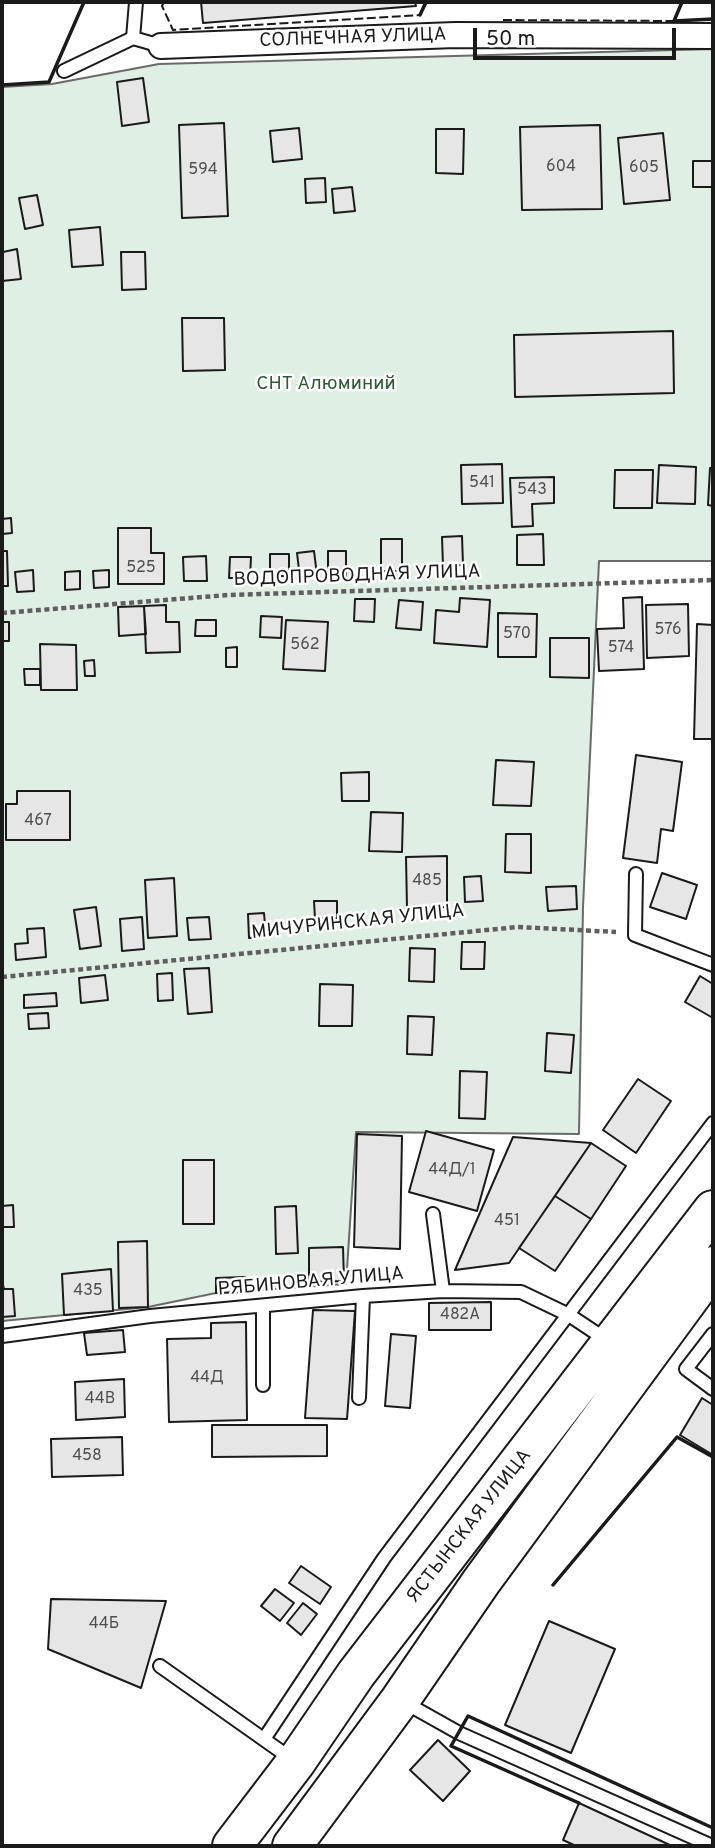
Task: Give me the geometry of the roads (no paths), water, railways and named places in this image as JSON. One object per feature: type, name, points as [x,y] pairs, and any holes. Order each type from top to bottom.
[{"type":"main road","name":"ЯСТЫНСКАЯ УЛИЦА","points":[[232,1846],[296,1762],[356,1674],[713,1210]]},
{"type":"main road","name":"ЯСТЫНСКАЯ УЛИЦА","points":[[296,1845],[481,1581],[713,1266]]},
{"type":"street","name":"СОЛНЕЧНАЯ УЛИЦА","points":[[161,46],[455,35],[713,36]]},
{"type":"lane","points":[[133,38],[136,2]]},
{"type":"lane","points":[[64,71],[133,38],[161,46]]},
{"type":"lane","points":[[636,874],[635,935],[713,965]]},
{"type":"lane","points":[[264,1739],[384,1558],[713,1123]]},
{"type":"lane","points":[[433,1214],[443,1291]]},
{"type":"lane","name":"РЯБИНОВАЯ УЛИЦА","points":[[2,1336],[150,1316],[443,1291],[521,1292],[569,1315],[612,1343]]},
{"type":"lane","points":[[359,1398],[363,1296]]},
{"type":"lane","points":[[263,1307],[263,1385]]},
{"type":"lane","points":[[713,1334],[686,1370],[713,1389]]},
{"type":"lane","points":[[160,1666],[296,1762]]},
{"type":"lane","points":[[400,1700],[459,1733],[712,1846]]},
{"type":"park label","name":"СНТ Алюминий","points":[[326,385]]}]
